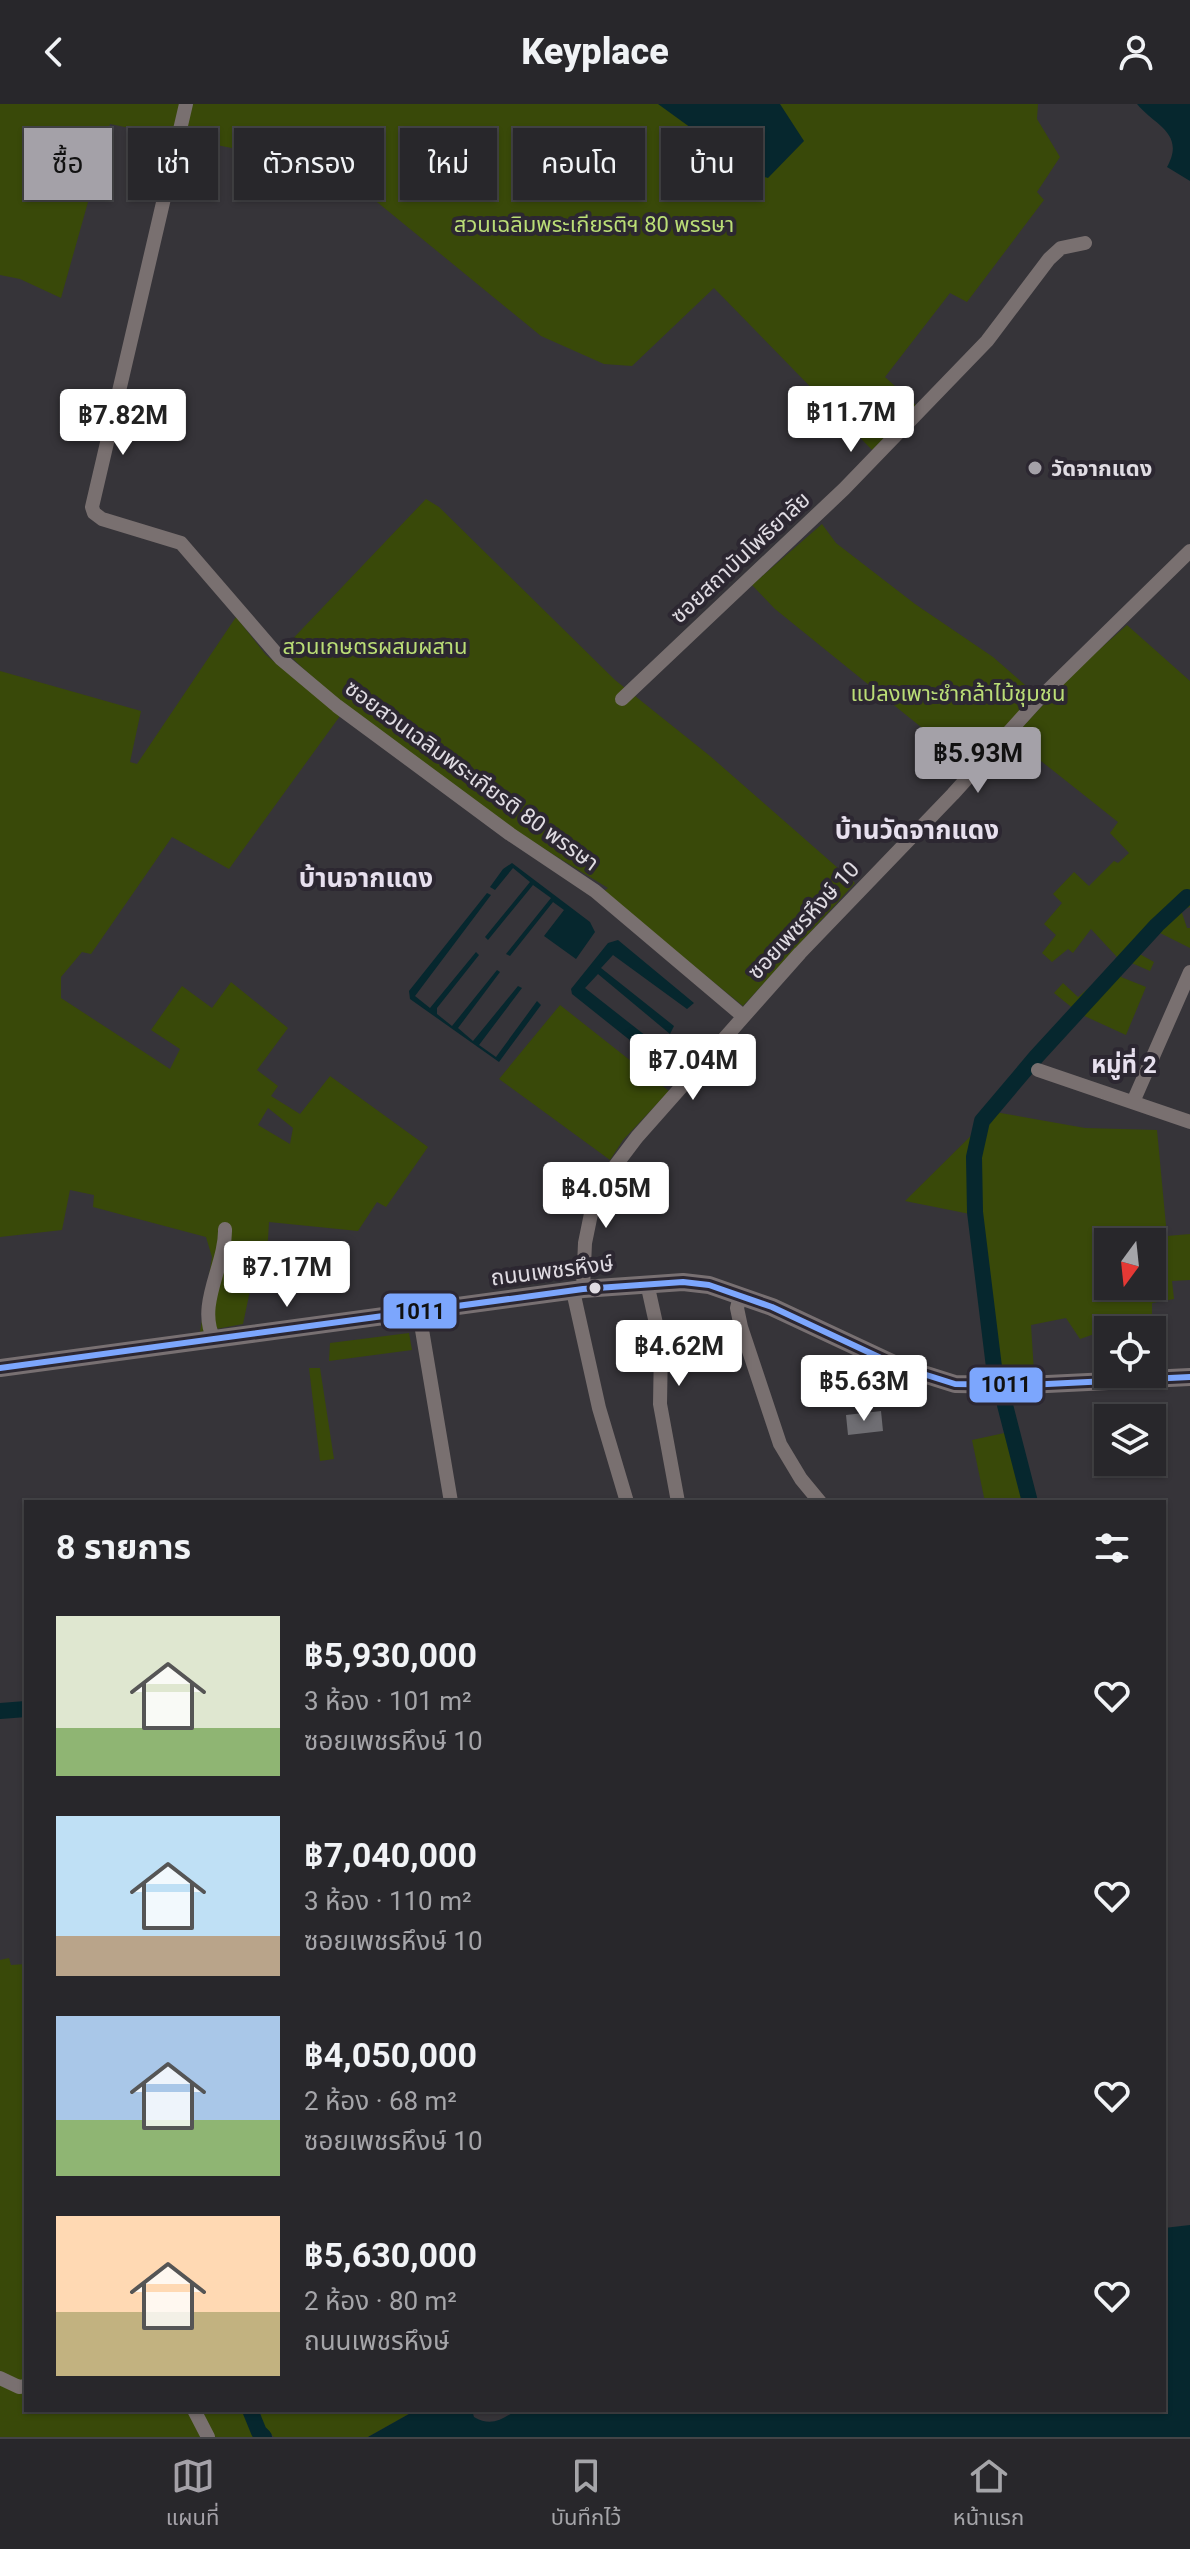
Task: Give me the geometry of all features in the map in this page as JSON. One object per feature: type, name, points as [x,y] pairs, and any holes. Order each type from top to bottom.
[{"type":"main road","name":"ถนนเพชรหึงษ์","points":[[0,1368],[647,1283],[709,1285],[805,1321],[898,1366],[955,1384],[1027,1385],[1190,1377]]},
{"type":"street","name":"ซอยสวนเฉลิมพระเกียรติ 80 พรรษา","points":[[186,104],[92,507],[94,513],[102,519],[181,543],[281,659],[337,706],[510,834],[595,891],[743,1016]]},
{"type":"street","name":"ซอยสถาบันโพธิยาลัย","points":[[622,699],[844,489],[987,341],[1049,259],[1061,248],[1085,243]]},
{"type":"street","name":"ซอยเพชรหึงษ์ 10","points":[[626,1500],[599,1408],[578,1290],[588,1223],[604,1182],[637,1137],[743,1016],[1036,702],[1190,551]]},
{"type":"street","points":[[1133,1102],[1190,972]]},
{"type":"street","points":[[1038,1070],[1190,1122]]},
{"type":"street","points":[[214,1339],[207,1313],[224,1253],[225,1229]]},
{"type":"street","points":[[647,1283],[661,1346],[660,1404],[678,1500]]},
{"type":"street","points":[[740,1296],[737,1308],[741,1327],[780,1444],[801,1479],[818,1500]]},
{"type":"street","points":[[419,1312],[451,1500]]},
{"type":"street","points":[[0,2378],[24,2386]]},
{"type":"street","points":[[195,2412],[208,2437]]},
{"type":"green space","name":"สวนเฉลิมพระเกียรติฯ 80 พรรษา","points":[[0,104],[1038,104],[1037,119],[1060,157],[1037,192],[1044,200],[967,302],[950,293],[885,377],[917,406],[872,450],[714,288],[632,366],[604,364],[541,336],[375,200],[384,200],[384,128],[234,128],[234,148],[218,145],[218,128],[130,128],[110,124],[109,128],[24,128],[24,200],[89,200],[61,298],[20,279],[0,275]]},
{"type":"green space","name":"สวนเกษตรผสมผสาน","points":[[426,499],[439,507],[615,680],[710,756],[855,883],[743,1006],[603,892],[608,888],[438,778],[357,715],[283,649]]},
{"type":"green space","name":"แปลงเพาะชำกล้าไม้ชุมชน","points":[[822,524],[836,543],[915,604],[993,657],[1040,698],[968,765],[775,609],[752,585]]},
{"type":"green space","points":[[236,617],[266,655],[340,716],[229,869],[172,837],[91,954],[82,952],[61,977],[61,998],[170,1069],[180,1049],[151,1030],[182,986],[212,1008],[231,982],[288,1028],[257,1070],[278,1086],[271,1096],[300,1114],[330,1076],[428,1147],[386,1207],[377,1202],[358,1231],[269,1222],[267,1256],[252,1281],[243,1324],[200,1332],[212,1257],[206,1237],[93,1207],[94,1195],[70,1190],[62,1230],[0,1237],[0,671],[141,711],[130,762],[137,764]],"holes":[[[268,1108],[293,1128],[290,1144],[258,1125]]]},
{"type":"green space","points":[[1127,625],[1190,681],[1190,907],[1181,910],[1187,928],[1190,928],[1190,948],[1154,930],[1136,952],[1154,962],[1150,971],[1127,961],[1121,977],[1146,987],[1126,1035],[1080,1014],[1054,993],[1063,983],[1078,997],[1104,975],[1117,957],[1091,929],[1073,953],[1068,949],[1052,962],[1042,953],[1056,935],[1044,924],[1062,903],[1053,894],[1074,872],[1089,886],[1114,861],[1118,863],[1129,853],[1110,833],[1118,822],[1012,738],[1076,670]]},
{"type":"green space","points":[[560,1005],[669,1091],[623,1140],[610,1160],[499,1079]]},
{"type":"green space","points":[[995,1112],[1085,1128],[1157,1130],[1167,1236],[1190,1234],[1190,1280],[1172,1281],[1174,1299],[1152,1303],[1152,1316],[1094,1316],[1094,1334],[1080,1339],[1066,1318],[1031,1325],[1034,1372],[987,1370],[970,1214],[905,1201]]},
{"type":"green space","points":[[409,1333],[412,1350],[329,1361],[330,1343]]},
{"type":"green space","points":[[309,1368],[320,1368],[334,1459],[320,1461]]},
{"type":"green space","points":[[1009,1432],[1023,1500],[985,1500],[972,1440]]},
{"type":"green space","points":[[9,1958],[11,1965],[24,1964],[24,2412],[244,2412],[259,2437],[0,2437],[0,1960]]},
{"type":"green space","points":[[260,2412],[412,2412],[368,2437],[274,2437],[262,2427]]},
{"type":"water","points":[[658,104],[780,104],[804,141],[768,178],[763,177],[763,128],[691,128]]},
{"type":"water","points":[[1137,104],[1190,104],[1190,181],[1167,167],[1173,146],[1170,138]]},
{"type":"water","points":[[512,863],[590,922],[595,932],[576,959],[544,936],[564,910],[553,902],[510,956],[506,954],[551,898],[533,885],[488,940],[485,937],[530,882],[513,868],[495,890],[490,887],[503,869]]},
{"type":"water","points":[[487,893],[491,895],[415,996],[430,1008],[476,952],[479,955],[437,1008],[437,1014],[452,1026],[497,970],[500,972],[458,1028],[473,1041],[518,986],[522,988],[479,1045],[496,1057],[537,1001],[541,1005],[499,1062],[410,999],[409,991]]},
{"type":"water","points":[[618,940],[694,1003],[687,1009],[613,955],[601,968],[674,1026],[670,1034],[598,974],[585,988],[660,1047],[651,1057],[572,994],[571,989],[608,943]]},
{"type":"water","points":[[1190,2225],[1190,2437],[368,2437],[412,2412],[473,2412],[474,2417],[491,2422],[513,2412],[1166,2412],[1166,2228]]},
{"type":"building","points":[[881,1411],[883,1431],[848,1435],[846,1415]]},
{"type":"waterway","points":[[994,1367],[975,1212],[974,1157],[982,1121],[1036,1057],[1157,925],[1187,897]]},
{"type":"waterway","points":[[1005,1405],[1029,1500]]},
{"type":"waterway","points":[[0,1711],[24,1709]]},
{"type":"waterway","points":[[251,2412],[264,2437]]},
{"type":"transit line","name":"1011","points":[[0,1368],[583,1289],[683,1282],[709,1285],[772,1307],[898,1366],[955,1384],[1027,1385],[1190,1377]]},
{"type":"place","name":"วัดจากแดง","points":[[1035,468]]},
{"type":"district","name":"บ้านวัดจากแดง","points":[[917,830]]},
{"type":"district","name":"บ้านจากแดง","points":[[366,878]]},
{"type":"district","name":"หมู่ที่ 2","points":[[1124,1065]]}]
